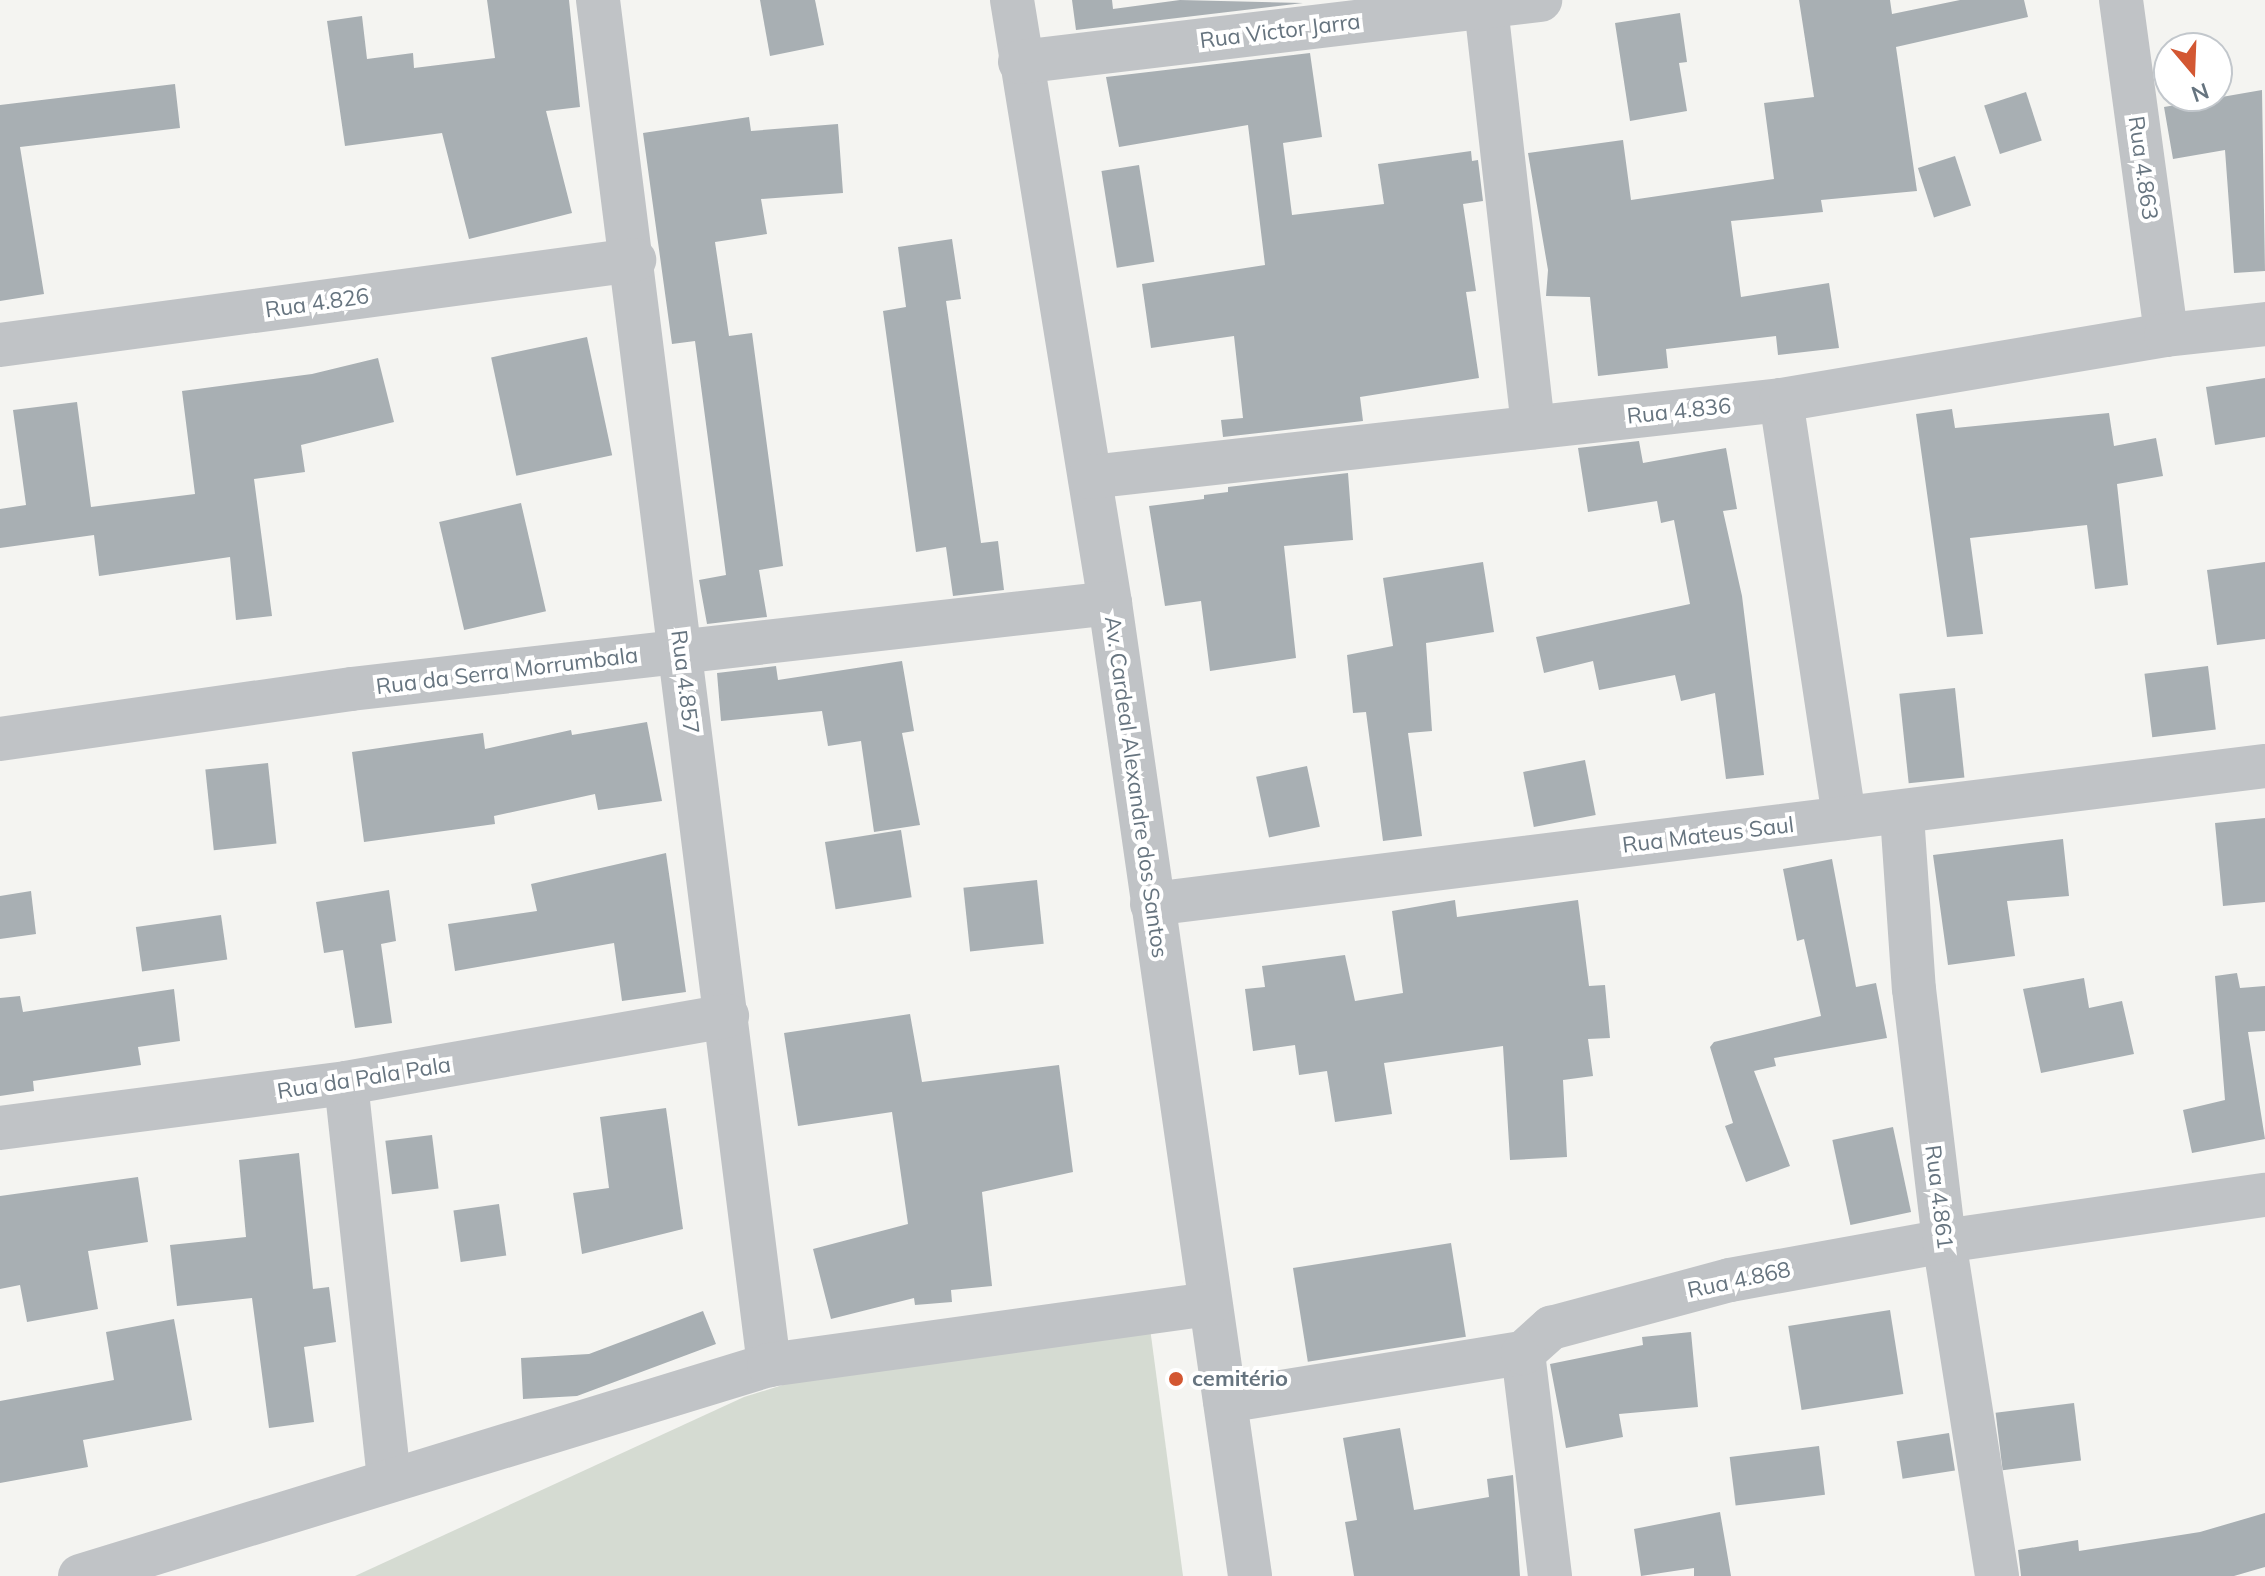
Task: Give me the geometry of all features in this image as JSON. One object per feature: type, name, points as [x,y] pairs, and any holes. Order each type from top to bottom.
[{"type":"street","name":"Rua 4.857","points":[[598,0],[634,260],[769,1365]]},
{"type":"street","name":"Av. Cardeal Alexandre dos Santos","points":[[1012,0],[1110,603],[1250,1576]]},
{"type":"street","name":"Rua Victor Jarra","points":[[1020,62],[1540,0]]},
{"type":"street","name":"Rua 4.863","points":[[2121,0],[2166,335]]},
{"type":"street","points":[[1486,7],[1533,427]]},
{"type":"street","name":"Rua 4.826","points":[[0,345],[634,260]]},
{"type":"street","name":"Rua 4.836","points":[[1090,477],[1781,400],[2166,335],[2265,324]]},
{"type":"street","points":[[1781,400],[1844,818]]},
{"type":"street","name":"Rua da Serra Morrumbala","points":[[0,739],[351,689],[1110,603]]},
{"type":"street","name":"Rua Mateus Saul","points":[[1152,904],[1844,818],[1902,815],[2265,766]]},
{"type":"street","name":"Rua 4.861","points":[[1902,815],[1914,989],[1944,1241],[1997,1576]]},
{"type":"street","name":"Rua da Pala Pala","points":[[0,1128],[346,1083],[727,1016]]},
{"type":"street","points":[[346,1083],[389,1481]]},
{"type":"street","name":"Rua 4.868","points":[[1523,1353],[1551,1328],[1605,1310],[1730,1280],[1944,1241],[2265,1195]]},
{"type":"street","points":[[80,1576],[769,1365],[1209,1304]]},
{"type":"street","points":[[1225,1401],[1523,1353],[1550,1576]]},
{"type":"shaded area","points":[[1150,1328],[1183,1576],[355,1576],[744,1397],[821,1373]]},
{"type":"building","points":[[487,0],[569,0],[580,107],[546,111],[572,213],[469,239],[442,133],[345,146],[327,21],[362,16],[367,59],[413,53],[414,68],[495,58]]},
{"type":"building","points":[[760,0],[815,0],[824,45],[770,56]]},
{"type":"building","points":[[1072,0],[1112,0],[1113,9],[1180,0],[1303,3],[1076,30]]},
{"type":"building","points":[[1799,0],[1890,0],[1892,14],[1960,0],[2024,0],[2028,17],[1896,47],[1917,191],[1821,200],[1823,212],[1731,221],[1741,297],[1829,283],[1839,348],[1778,355],[1776,336],[1666,349],[1668,368],[1598,376],[1590,297],[1546,296],[1548,270],[1528,153],[1623,140],[1631,200],[1774,179],[1764,103],[1814,97]]},
{"type":"building","points":[[1680,13],[1687,62],[1679,63],[1687,111],[1630,121],[1615,23]]},
{"type":"building","points":[[1310,53],[1322,137],[1283,143],[1292,215],[1384,204],[1378,164],[1471,151],[1472,161],[1478,160],[1483,201],[1463,204],[1476,291],[1466,292],[1479,378],[1360,397],[1363,421],[1223,437],[1221,420],[1243,418],[1234,336],[1151,348],[1142,284],[1265,265],[1248,125],[1119,147],[1106,77]]},
{"type":"building","points":[[175,84],[180,128],[20,147],[44,294],[0,301],[0,105]]},
{"type":"building","points":[[2262,90],[2265,271],[2234,273],[2225,150],[2173,159],[2165,112],[2233,112],[2233,95]]},
{"type":"building","points":[[2026,92],[2042,141],[2000,154],[1984,106]]},
{"type":"building","points":[[749,117],[751,131],[838,124],[843,193],[761,199],[767,234],[715,242],[729,336],[752,333],[783,566],[759,570],[767,617],[707,624],[699,580],[726,575],[695,341],[672,344],[643,133]]},
{"type":"building","points":[[1955,156],[1971,205],[1934,218],[1918,168]]},
{"type":"building","points":[[1139,165],[1154,262],[1117,268],[1101,171]]},
{"type":"building","points":[[952,239],[961,299],[946,301],[981,543],[998,541],[1004,590],[953,596],[946,547],[916,552],[883,311],[906,307],[898,247]]},
{"type":"building","points":[[587,337],[612,455],[516,476],[491,357]]},
{"type":"building","points":[[378,358],[394,422],[301,445],[305,472],[254,479],[272,616],[236,620],[230,557],[99,576],[94,535],[0,548],[0,509],[26,505],[13,410],[77,402],[91,507],[195,494],[182,391],[312,374]]},
{"type":"building","points":[[2265,378],[2265,437],[2215,445],[2206,387]]},
{"type":"building","points":[[1952,409],[1955,428],[2109,413],[2114,446],[2156,438],[2163,476],[2117,484],[2128,585],[2095,589],[2087,525],[1970,538],[1983,634],[1947,637],[1916,414]]},
{"type":"building","points":[[1639,441],[1643,463],[1726,448],[1737,509],[1723,511],[1742,596],[1764,775],[1726,779],[1715,693],[1681,701],[1675,675],[1599,690],[1593,661],[1544,673],[1536,637],[1690,604],[1674,520],[1661,523],[1657,501],[1588,512],[1578,448]]},
{"type":"building","points":[[1348,473],[1353,540],[1284,546],[1296,658],[1210,671],[1201,601],[1165,606],[1149,506],[1204,499],[1204,495],[1228,492],[1228,487]]},
{"type":"building","points":[[521,503],[546,611],[464,630],[439,522]]},
{"type":"building","points":[[1483,562],[1494,632],[1426,643],[1432,731],[1408,733],[1422,836],[1383,841],[1366,712],[1353,713],[1347,655],[1393,646],[1383,578]]},
{"type":"building","points":[[2265,562],[2265,639],[2217,645],[2207,570]]},
{"type":"building","points":[[902,661],[914,731],[902,733],[920,825],[874,832],[861,741],[828,746],[822,711],[721,721],[717,673],[776,666],[778,680]]},
{"type":"building","points":[[2208,666],[2216,730],[2152,737],[2144,674]]},
{"type":"building","points":[[1955,688],[1964,778],[1909,783],[1899,694]]},
{"type":"building","points":[[647,722],[662,801],[598,810],[595,794],[494,816],[495,824],[364,842],[352,752],[483,733],[485,749],[571,730],[572,735]]},
{"type":"building","points":[[1585,760],[1596,815],[1534,827],[1523,772]]},
{"type":"building","points":[[268,763],[276,844],[214,850],[205,770]]},
{"type":"building","points":[[1307,766],[1320,827],[1269,837],[1256,777]]},
{"type":"building","points":[[2265,818],[2265,902],[2223,906],[2215,823]]},
{"type":"building","points":[[901,830],[912,897],[836,909],[825,842]]},
{"type":"building","points":[[2063,839],[2069,896],[2007,901],[2015,956],[1948,965],[1933,855]]},
{"type":"building","points":[[666,853],[686,992],[622,1001],[614,943],[455,971],[448,924],[537,911],[531,884]]},
{"type":"building","points":[[1832,859],[1856,987],[1876,983],[1887,1038],[1774,1058],[1776,1066],[1754,1071],[1790,1166],[1746,1182],[1725,1126],[1733,1123],[1710,1047],[1714,1042],[1821,1016],[1804,939],[1797,941],[1783,869]]},
{"type":"building","points":[[1037,880],[1044,944],[970,951],[963,888]]},
{"type":"building","points":[[389,890],[396,941],[381,944],[392,1023],[355,1028],[343,950],[324,953],[316,902]]},
{"type":"building","points":[[31,891],[36,934],[0,939],[0,896]]},
{"type":"building","points":[[1455,900],[1457,917],[1578,900],[1589,986],[1605,985],[1610,1038],[1588,1039],[1593,1076],[1563,1080],[1567,1157],[1510,1160],[1503,1046],[1384,1063],[1392,1114],[1335,1122],[1327,1071],[1299,1075],[1295,1045],[1253,1051],[1245,989],[1265,987],[1262,966],[1345,955],[1355,1001],[1403,993],[1392,911]]},
{"type":"building","points":[[221,915],[227,960],[142,972],[136,927]]},
{"type":"building","points":[[2237,973],[2240,988],[2265,986],[2265,1031],[2248,1032],[2265,1139],[2192,1153],[2183,1110],[2225,1100],[2215,976]]},
{"type":"building","points":[[2084,978],[2089,1008],[2122,1001],[2134,1054],[2041,1073],[2023,989]]},
{"type":"building","points":[[174,989],[180,1041],[138,1047],[141,1065],[33,1081],[34,1091],[0,1096],[0,998],[20,996],[23,1012]]},
{"type":"building","points":[[910,1014],[922,1082],[1059,1065],[1073,1172],[982,1192],[992,1286],[951,1290],[952,1302],[915,1305],[914,1298],[831,1319],[813,1249],[908,1224],[892,1112],[798,1126],[784,1033]]},
{"type":"building","points":[[666,1108],[683,1229],[582,1254],[573,1193],[609,1188],[600,1117]]},
{"type":"building","points":[[1893,1127],[1911,1212],[1850,1225],[1832,1140]]},
{"type":"building","points":[[432,1135],[439,1189],[392,1194],[385,1141]]},
{"type":"building","points":[[299,1153],[313,1289],[329,1287],[336,1342],[304,1347],[314,1422],[269,1428],[252,1298],[177,1306],[170,1245],[246,1237],[239,1160]]},
{"type":"building","points":[[138,1177],[148,1242],[88,1251],[98,1309],[27,1322],[20,1285],[0,1289],[0,1196]]},
{"type":"building","points":[[499,1204],[506,1255],[461,1262],[453,1210]]},
{"type":"building","points":[[1451,1243],[1466,1337],[1308,1362],[1293,1268]]},
{"type":"building","points":[[1890,1310],[1903,1394],[1802,1410],[1788,1326]]},
{"type":"building","points":[[703,1311],[716,1344],[577,1396],[523,1399],[521,1358],[589,1354]]},
{"type":"building","points":[[174,1319],[192,1420],[83,1440],[88,1467],[0,1483],[0,1401],[114,1380],[106,1332]]},
{"type":"building","points":[[1691,1332],[1698,1407],[1619,1414],[1623,1437],[1566,1448],[1550,1364],[1643,1345],[1642,1337]]},
{"type":"building","points":[[2074,1403],[2081,1461],[2003,1470],[1996,1413]]},
{"type":"building","points":[[1400,1428],[1414,1510],[1489,1497],[1487,1479],[1513,1475],[1520,1576],[1354,1576],[1345,1522],[1357,1520],[1343,1438]]},
{"type":"building","points":[[1949,1433],[1955,1471],[1903,1479],[1897,1441]]},
{"type":"building","points":[[1819,1446],[1825,1495],[1736,1506],[1730,1457]]},
{"type":"building","points":[[1720,1512],[1731,1576],[1694,1576],[1694,1568],[1641,1576],[1634,1529]]},
{"type":"building","points":[[2265,1513],[2265,1567],[2234,1576],[2021,1576],[2018,1550],[2078,1540],[2079,1551],[2200,1532]]},
{"type":"place","name":"cemitério","points":[[1176,1379]]}]
